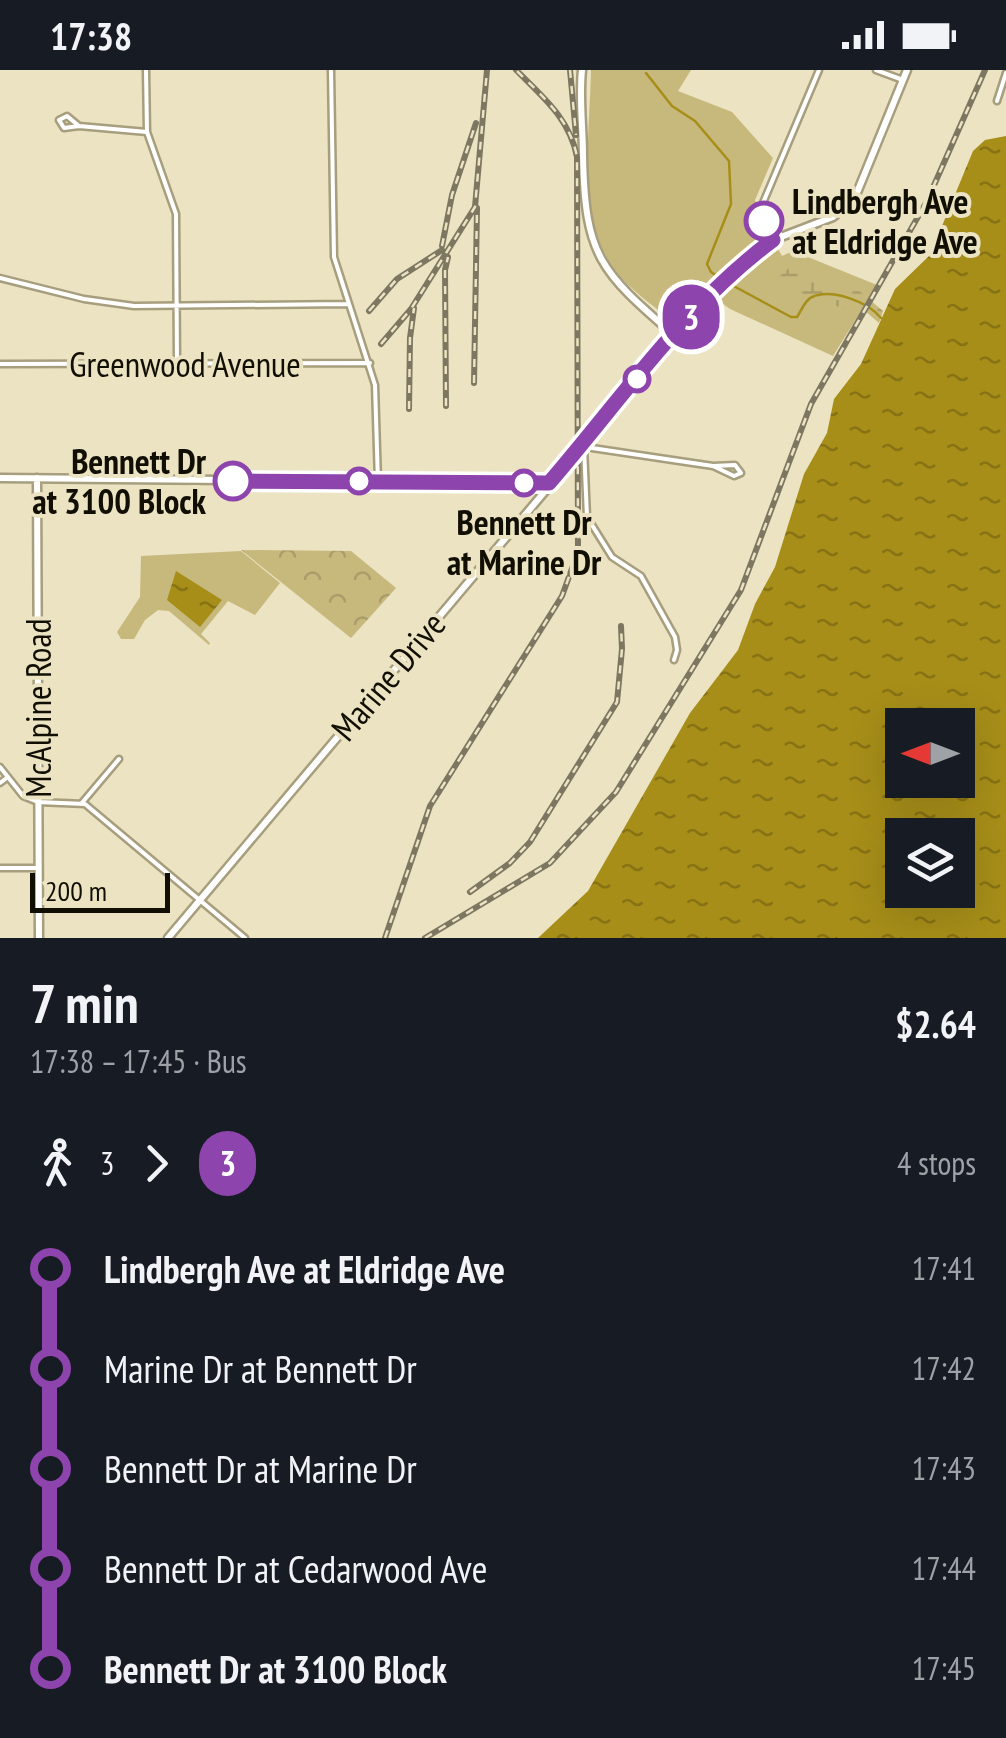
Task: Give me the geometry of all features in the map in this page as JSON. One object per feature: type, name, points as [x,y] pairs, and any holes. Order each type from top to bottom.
[{"type":"main road","points":[[582,70],[583,193],[593,244],[613,278],[674,336]]},
{"type":"main road","name":"Marine Drive","points":[[168,938],[699,307],[773,240],[833,217],[854,200],[907,70]]},
{"type":"main road","points":[[0,478],[549,483]]},
{"type":"main road","name":"McAlpine Road","points":[[37,478],[39,938]]},
{"type":"street","points":[[146,70],[147,132],[176,214],[177,364]]},
{"type":"street","points":[[331,70],[334,257],[370,364],[378,413],[378,482]]},
{"type":"street","points":[[773,240],[760,210],[818,70]]},
{"type":"street","points":[[876,70],[903,80]]},
{"type":"street","points":[[997,101],[1006,72]]},
{"type":"street","points":[[78,126],[147,132]]},
{"type":"street","points":[[0,278],[101,302],[348,304]]},
{"type":"street","name":"Greenwood Avenue","points":[[0,364],[370,364]]},
{"type":"street","points":[[584,442],[592,448],[713,466],[736,465],[740,473],[734,476],[713,466]]},
{"type":"street","points":[[584,442],[586,517],[612,557],[641,576],[675,637],[674,660]]},
{"type":"street","points":[[81,804],[119,760]]},
{"type":"street","points":[[0,766],[23,796],[38,802],[81,804],[246,938]]},
{"type":"street","points":[[0,783],[8,776]]},
{"type":"street","points":[[0,868],[38,868]]},
{"type":"green space","points":[[591,70],[691,70],[678,91],[732,112],[773,158],[755,200],[765,240],[740,262],[744,268],[775,244],[782,256],[793,251],[877,285],[833,356],[730,309],[704,290],[682,315],[668,318],[615,270],[603,249],[590,200]]},
{"type":"green space","points":[[791,266],[809,267],[825,279],[851,284],[883,311],[879,323],[858,305],[843,309],[831,303],[806,311],[798,300],[770,288],[772,280]]},
{"type":"green space","points":[[241,550],[351,551],[396,588],[351,638]]},
{"type":"green space","points":[[241,551],[280,583],[255,615],[228,601],[201,634],[209,645],[169,611],[158,610],[145,620],[134,639],[121,639],[117,632],[140,597],[141,556]]},
{"type":"water","points":[[1006,136],[1006,938],[538,938],[588,891],[690,713],[738,650],[755,604],[775,567],[804,474],[827,433],[834,399],[861,364],[895,289],[930,255],[973,151],[985,140]]},
{"type":"water","points":[[176,571],[222,600],[200,627],[167,600]]},
{"type":"waterway","points":[[646,73],[672,106],[695,121],[729,161],[731,204],[707,264],[721,279]]},
{"type":"waterway","points":[[728,283],[791,317],[797,317],[810,298],[829,294],[859,302],[881,318]]},
{"type":"railway","points":[[381,344],[411,309],[475,207],[487,70]]},
{"type":"railway","points":[[385,938],[430,806],[562,596],[578,552],[577,157],[562,120],[516,70]]},
{"type":"railway","points":[[570,70],[576,135]]},
{"type":"railway","points":[[425,938],[550,863],[616,792],[741,590],[811,404],[927,201],[985,70]]},
{"type":"railway","points":[[442,246],[452,195],[476,123]]},
{"type":"railway","points":[[474,383],[477,208]]},
{"type":"railway","points":[[369,311],[397,279],[442,250]]},
{"type":"railway","points":[[446,406],[448,257]]},
{"type":"railway","points":[[409,409],[414,308]]},
{"type":"railway","points":[[470,892],[510,863],[530,842],[617,702],[621,626]]},
{"type":"bus line","name":"3","points":[[233,481],[549,483],[699,307],[773,240],[764,221]]},
{"type":"place","name":"Lindbergh Ave at Eldridge Ave","points":[[764,221]]},
{"type":"place","name":"Bennett Dr at 3100 Block","points":[[233,481]]},
{"type":"place","name":"Bennett Dr at Marine Dr","points":[[524,483]]}]
